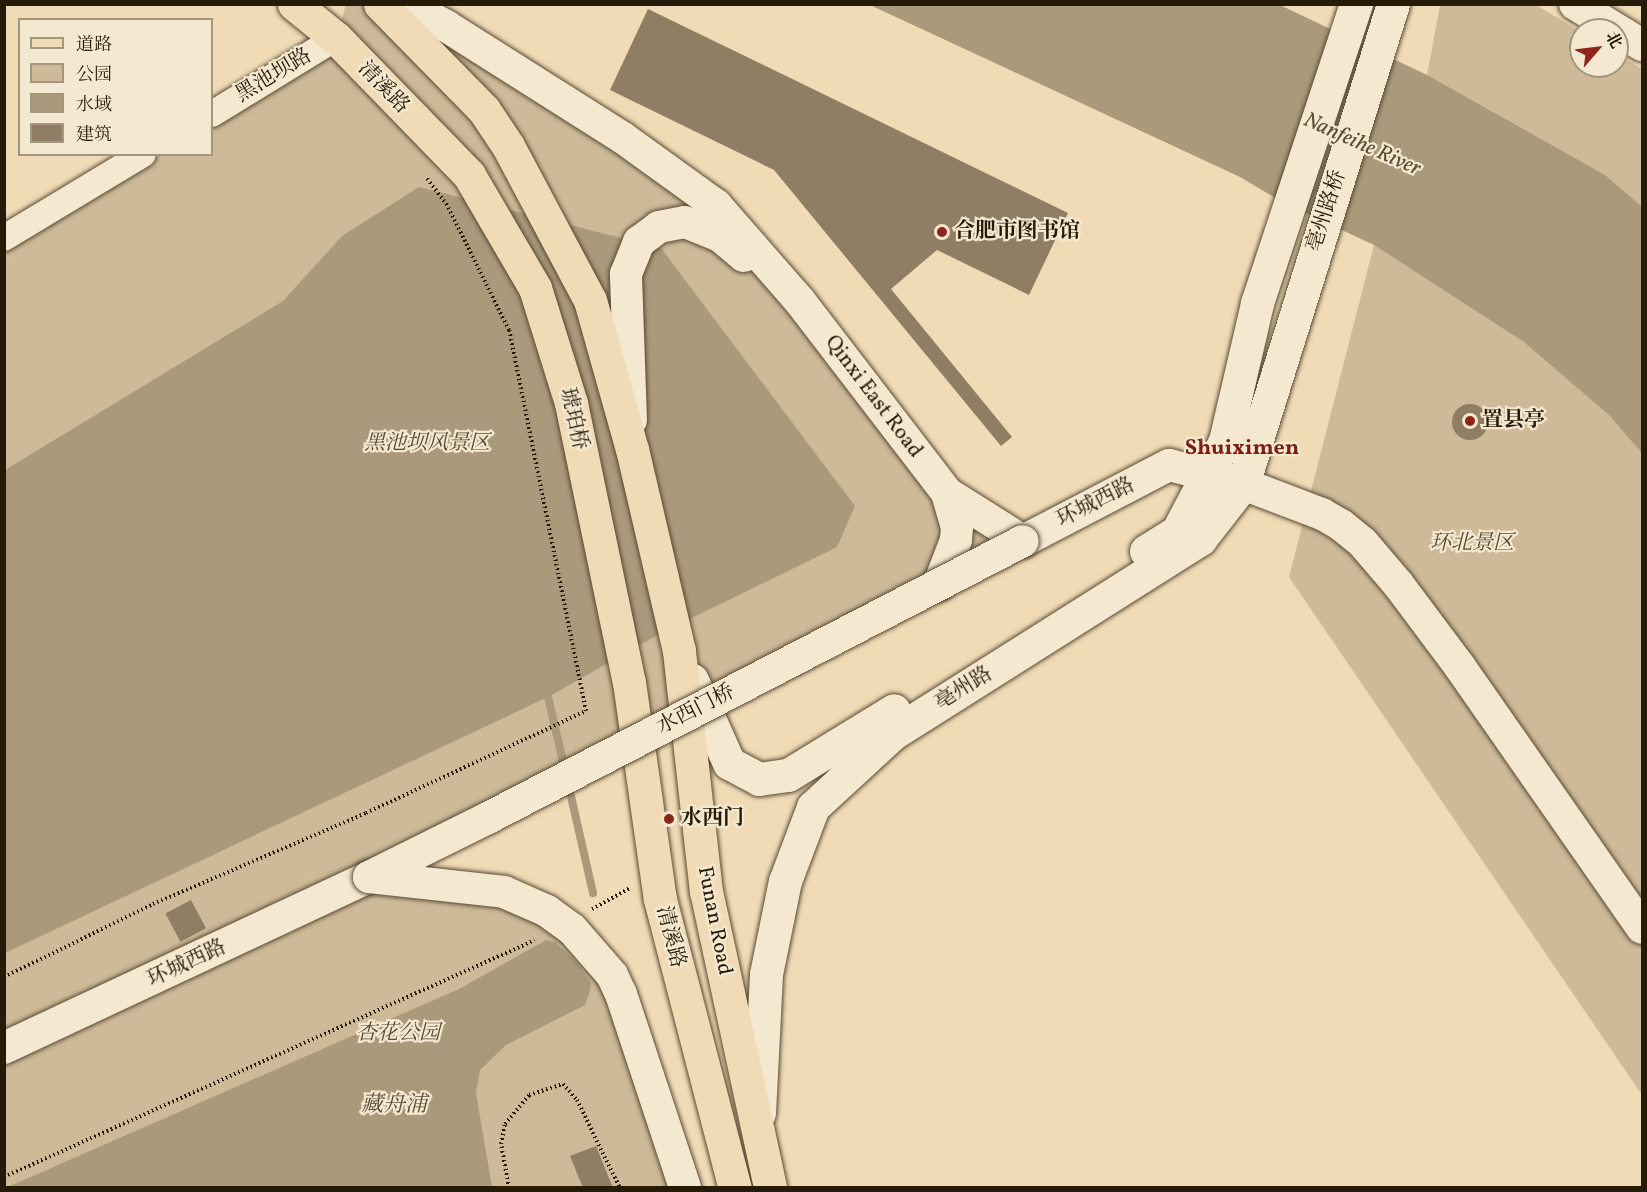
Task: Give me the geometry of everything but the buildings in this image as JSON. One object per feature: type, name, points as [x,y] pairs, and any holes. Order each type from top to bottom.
[{"type":"main road","name":"清溪路","points":[[294,4],[336,38],[469,175]]},
{"type":"main road","points":[[380,4],[484,110],[508,146],[590,300],[632,449],[679,651]]},
{"type":"main road","name":"亳州路桥","points":[[679,651],[729,763],[759,779],[788,775],[859,733],[969,660],[1177,532],[1225,441],[1257,303],[1356,4]]},
{"type":"main road","name":"亳州路桥","points":[[1294,314],[1393,4]]},
{"type":"main road","name":"琥珀桥","points":[[469,175],[535,288],[571,403],[629,682]]},
{"type":"main road","name":"亳州路","points":[[758,1134],[766,974],[785,881],[813,807],[892,734],[1200,539],[1243,484],[1294,314]]},
{"type":"main road","name":"Funan Road","points":[[679,651],[706,891],[770,1188]]},
{"type":"main road","name":"清溪路","points":[[629,682],[660,899],[735,1188]]},
{"type":"street","points":[[405,4],[446,26],[613,132],[716,206],[799,300]]},
{"type":"street","points":[[1575,4],[1642,45]]},
{"type":"street","name":"黑池坝路","points":[[213,113],[336,38]]},
{"type":"street","points":[[4,238],[140,156]]},
{"type":"street","points":[[632,449],[626,274],[639,242],[659,227],[685,222],[720,236],[799,300]]},
{"type":"street","name":"Qinxi East Road","points":[[799,300],[946,493]]},
{"type":"street","name":"环城西路","points":[[1023,542],[1169,465],[1207,474]]},
{"type":"street","points":[[1207,474],[1243,484],[1322,514],[1363,543],[1398,584],[1460,667],[1642,928]]},
{"type":"street","points":[[946,493],[1023,542]]},
{"type":"street","points":[[939,584],[956,540],[957,528],[946,493]]},
{"type":"street","name":"水西门桥","points":[[369,877],[1023,542]]},
{"type":"street","points":[[369,877],[504,892],[547,910],[572,929],[612,975],[621,994],[686,1188]]},
{"type":"street","name":"环城西路","points":[[4,1048],[369,877]]},
{"type":"path","points":[[4,977],[153,904],[366,813],[586,711],[510,330],[447,205],[420,170]]},
{"type":"path","points":[[585,913],[656,874]]},
{"type":"path","points":[[4,1177],[544,935]]},
{"type":"path","points":[[509,1188],[501,1144],[505,1124],[528,1095],[562,1084],[577,1100],[620,1188]]},
{"type":"green space","name":"黑池坝风景区","points":[[346,5],[405,5],[716,205],[946,493],[1023,541],[370,876],[504,892],[592,951],[685,1187],[5,1188],[5,238],[141,156],[213,156],[213,113],[336,39]]},
{"type":"green space","name":"环北景区","points":[[1440,5],[1536,5],[1569,25],[1569,78],[1629,78],[1629,61],[1642,69],[1642,1095],[1289,577],[1374,245],[1427,75]]},
{"type":"water","name":"Nanfeihe River","points":[[870,5],[1280,5],[1427,75],[1605,175],[1642,207],[1642,453],[1609,415],[1524,342],[1374,245],[1282,202],[1240,177]]},
{"type":"water","name":"黑池坝风景区","points":[[419,187],[661,248],[855,506],[837,547],[663,632],[548,697],[5,953],[5,470],[283,301],[342,236]]},
{"type":"water","name":"藏舟浦","points":[[546,940],[556,943],[577,963],[591,983],[590,991],[585,1005],[506,1045],[480,1070],[476,1093],[492,1187],[8,1187],[459,989]]},
{"type":"waterway","points":[[548,697],[565,770]]},
{"type":"waterway","points":[[568,783],[593,893]]},
{"type":"place","name":"合肥市图书馆","points":[[942,232]]},
{"type":"place","name":"置县亭","points":[[1470,421]]},
{"type":"place","name":"水西门","points":[[669,819]]},
{"type":"district","name":"Shuiximen","points":[[1242,449]]},
{"type":"park label","name":"杏花公园","points":[[398,1034]]}]
